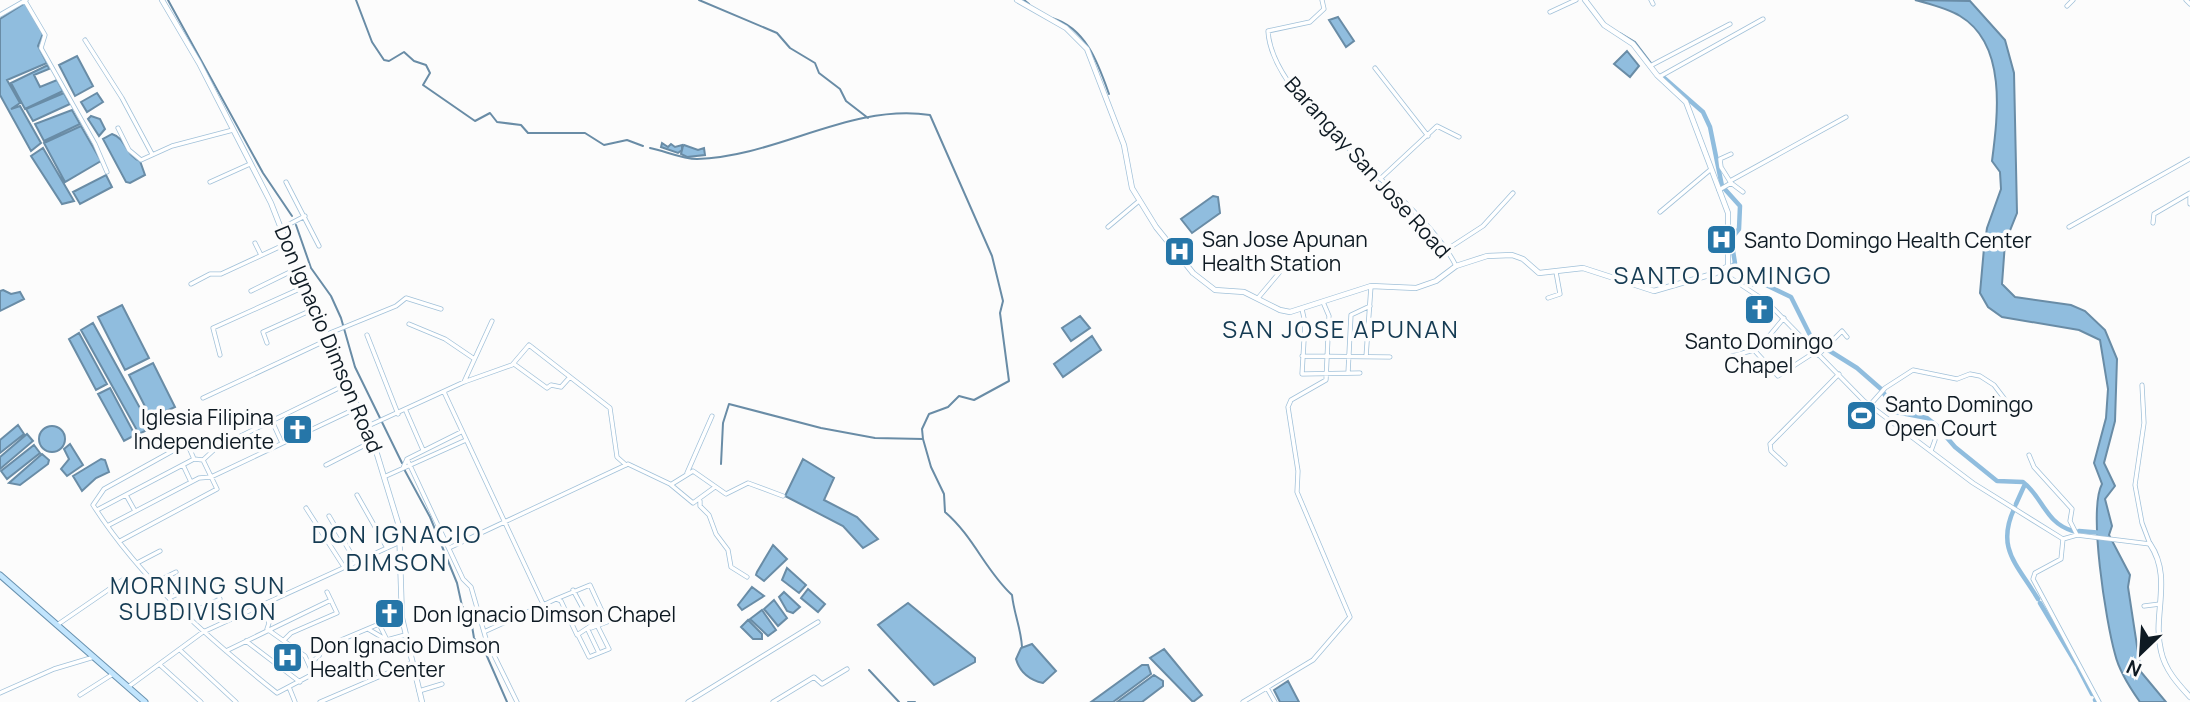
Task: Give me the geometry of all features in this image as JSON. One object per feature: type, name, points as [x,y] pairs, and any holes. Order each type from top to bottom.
[{"type":"main road","points":[[0,575],[145,702]]},
{"type":"street","points":[[0,15],[26,0],[45,34],[41,48],[95,144],[107,172]]},
{"type":"street","name":"Don Ignacio Dimson Road","points":[[162,0],[233,130],[282,228],[326,338],[368,426],[386,476],[399,526],[399,574],[405,635],[422,702]]},
{"type":"street","points":[[1017,0],[1066,28],[1087,49],[1124,145],[1129,176],[1139,201],[1168,244],[1204,284],[1215,290],[1244,292],[1279,310],[1302,309],[1371,286],[1416,288],[1436,281],[1456,266],[1473,259],[1512,255],[1523,259],[1539,273],[1583,268],[1654,291],[1720,271],[1729,263],[1726,244],[1729,219],[1722,189],[1710,170],[1686,102],[1659,77],[1633,44],[1604,25],[1585,0]]},
{"type":"street","name":"Barangay San Jose Road","points":[[1322,0],[1324,9],[1310,22],[1268,31],[1275,62],[1315,114],[1446,250],[1456,266]]},
{"type":"street","points":[[1550,12],[1576,0]]},
{"type":"street","points":[[2067,6],[2073,0]]},
{"type":"street","points":[[2186,0],[2190,4]]},
{"type":"street","points":[[1659,77],[1763,19]]},
{"type":"street","points":[[1650,66],[1730,24]]},
{"type":"street","points":[[85,40],[122,98],[152,153]]},
{"type":"street","points":[[1376,68],[1428,136]]},
{"type":"street","points":[[1722,189],[1846,117]]},
{"type":"street","points":[[1380,179],[1437,125],[1459,137]]},
{"type":"street","points":[[118,128],[136,157],[145,160],[152,153],[233,130]]},
{"type":"street","points":[[1731,154],[1720,159],[1721,167],[1731,182],[1743,192]]},
{"type":"street","points":[[2069,228],[2190,159]]},
{"type":"street","points":[[210,182],[250,164]]},
{"type":"street","points":[[1660,212],[1710,170]]},
{"type":"street","points":[[286,182],[306,216],[319,246]]},
{"type":"street","points":[[1446,250],[1483,226],[1513,193]]},
{"type":"street","points":[[2153,223],[2154,215],[2190,195],[2190,204]]},
{"type":"street","points":[[1108,227],[1139,201]]},
{"type":"street","points":[[282,228],[306,216]]},
{"type":"street","points":[[1711,230],[1712,244],[1726,244]]},
{"type":"street","points":[[255,243],[261,255]]},
{"type":"street","points":[[191,284],[288,243]]},
{"type":"street","points":[[251,291],[297,269]]},
{"type":"street","points":[[1720,271],[1767,302],[1816,354],[1870,405],[1973,483],[2063,539],[2077,535],[2150,544]]},
{"type":"street","points":[[1548,298],[1560,294],[1556,272]]},
{"type":"street","points":[[1258,298],[1279,273]]},
{"type":"street","points":[[1366,357],[1371,286]]},
{"type":"street","points":[[220,355],[213,328],[304,287]]},
{"type":"street","points":[[203,398],[326,338],[341,328],[396,306],[406,298],[441,309]]},
{"type":"street","points":[[1242,702],[1320,654],[1350,617],[1297,492],[1298,471],[1288,407],[1291,400],[1323,384],[1329,316],[1324,302]]},
{"type":"street","points":[[1348,373],[1351,315],[1370,306]]},
{"type":"street","points":[[267,342],[263,332],[314,309]]},
{"type":"street","points":[[1302,309],[1305,323],[1302,373],[1360,373]]},
{"type":"street","points":[[1769,336],[1784,318]]},
{"type":"street","points":[[464,382],[472,358],[492,321]]},
{"type":"street","points":[[408,324],[446,339],[472,358]]},
{"type":"street","points":[[1732,356],[1754,350],[1779,376],[1816,354],[1842,331],[1847,337]]},
{"type":"street","points":[[367,335],[398,414]]},
{"type":"street","points":[[368,426],[437,397],[464,382],[514,364],[529,345],[610,408],[617,457],[626,465]]},
{"type":"street","points":[[1303,356],[1390,357]]},
{"type":"street","points":[[514,364],[547,387],[561,387],[570,377]]},
{"type":"street","points":[[1870,405],[1885,388],[1913,370],[1956,379],[1970,374],[1980,376],[1994,385],[2013,410]]},
{"type":"street","points":[[1785,464],[1771,451],[1770,444],[1839,374]]},
{"type":"street","points":[[97,510],[194,459],[203,460],[216,448],[347,384]]},
{"type":"street","points":[[2142,385],[2144,423],[2135,485],[2137,506],[2159,564],[2161,651],[2171,674],[2190,697]]},
{"type":"street","points":[[444,392],[543,604]]},
{"type":"street","points":[[108,525],[191,482],[211,477],[359,407]]},
{"type":"street","points":[[406,411],[426,458]]},
{"type":"street","points":[[686,475],[712,416]]},
{"type":"street","points":[[272,421],[282,443]]},
{"type":"street","points":[[402,468],[407,460],[461,432]]},
{"type":"street","points":[[386,476],[466,440]]},
{"type":"street","points":[[1931,451],[1935,440]]},
{"type":"street","points":[[326,465],[373,441]]},
{"type":"street","points":[[194,459],[187,443],[104,489],[93,505],[136,564],[203,632],[277,693],[313,674],[305,656],[267,629]]},
{"type":"street","points":[[2029,455],[2034,467],[2072,509],[2070,521],[2077,535]]},
{"type":"street","points":[[120,541],[216,489],[203,460]]},
{"type":"street","points":[[407,460],[463,579],[471,587],[486,631],[486,639],[517,702]]},
{"type":"street","points":[[449,548],[626,465],[633,464],[654,478],[670,484],[693,503],[715,487]]},
{"type":"street","points":[[183,465],[191,482]]},
{"type":"street","points":[[670,484],[678,482],[693,471],[715,487],[731,494],[748,483],[783,496]]},
{"type":"street","points":[[126,495],[135,511]]},
{"type":"street","points":[[357,495],[387,548]]},
{"type":"street","points":[[700,499],[700,506],[709,515],[716,534],[728,550],[731,567],[747,577]]},
{"type":"street","points":[[306,508],[344,567]]},
{"type":"street","points":[[329,516],[356,562]]},
{"type":"street","points":[[2063,539],[2061,559],[2035,573],[2033,579],[2099,702]]},
{"type":"street","points":[[128,688],[203,632],[400,542]]},
{"type":"street","points":[[136,564],[160,551]]},
{"type":"street","points":[[155,583],[176,572]]},
{"type":"street","points":[[57,625],[124,579]]},
{"type":"street","points":[[169,597],[211,579],[220,600],[186,615]]},
{"type":"street","points":[[486,631],[585,585],[591,587],[607,622],[579,635]]},
{"type":"street","points":[[573,590],[599,653]]},
{"type":"street","points":[[284,640],[291,634],[337,613],[327,592]]},
{"type":"street","points":[[556,599],[561,601],[589,657],[609,649],[598,626]]},
{"type":"street","points":[[226,651],[331,600]]},
{"type":"street","points":[[2144,607],[2162,604]]},
{"type":"street","points":[[261,605],[269,623],[267,629]]},
{"type":"street","points":[[688,702],[818,622]]},
{"type":"street","points":[[309,664],[319,656],[322,648],[379,624],[387,640]]},
{"type":"street","points":[[368,629],[387,640],[405,635]]},
{"type":"street","points":[[246,641],[300,682]]},
{"type":"street","points":[[180,650],[236,702]]},
{"type":"street","points":[[0,693],[54,669],[94,657]]},
{"type":"street","points":[[320,702],[411,663]]},
{"type":"street","points":[[160,665],[201,702]]},
{"type":"street","points":[[773,702],[814,677],[822,684],[847,669]]},
{"type":"street","points":[[80,695],[113,674]]},
{"type":"street","points":[[419,691],[442,684]]},
{"type":"street","points":[[289,687],[295,702]]},
{"type":"street","points":[[1267,688],[1275,702]]},
{"type":"shaded area","name":"Santo Domingo Open Court","points":[[1860,407],[1874,419],[1867,427],[1853,415]]},
{"type":"water","points":[[1915,0],[1970,1],[2005,40],[2014,73],[2017,213],[2005,243],[2002,284],[2015,297],[2071,305],[2085,311],[2105,330],[2117,359],[2115,421],[2104,463],[2115,486],[2105,499],[2112,526],[2109,535],[2130,575],[2128,587],[2141,672],[2166,702],[2140,702],[2136,697],[2117,660],[2107,618],[2097,517],[2102,484],[2094,463],[2106,418],[2108,389],[2100,340],[2079,330],[2002,317],[1988,307],[1980,293],[1987,228],[2001,189],[2000,172],[1992,161],[1997,102],[1992,62],[1986,44],[1975,28],[1944,8]]},
{"type":"water","points":[[25,3],[43,34],[38,46],[47,63],[7,80],[20,103],[11,109],[20,106],[41,143],[31,151],[0,95],[0,19]]},
{"type":"water","points":[[1338,17],[1354,41],[1346,47],[1329,20]]},
{"type":"water","points":[[1627,51],[1639,66],[1630,77],[1614,64]]},
{"type":"water","points":[[77,56],[93,86],[75,96],[59,65]]},
{"type":"water","points":[[48,65],[49,69],[34,75],[40,87],[57,80],[63,91],[25,109],[11,83]]},
{"type":"water","points":[[64,93],[70,104],[33,121],[26,109]]},
{"type":"water","points":[[97,93],[103,102],[87,112],[81,102]]},
{"type":"water","points":[[72,110],[80,124],[44,141],[35,124]]},
{"type":"water","points":[[91,116],[100,119],[105,129],[99,136],[88,119]]},
{"type":"water","points":[[81,126],[101,161],[65,182],[44,143]]},
{"type":"water","points":[[112,134],[140,161],[145,175],[130,183],[126,182],[103,139]]},
{"type":"water","points":[[662,143],[668,147],[671,144],[698,150],[704,148],[705,155],[687,157],[681,154],[682,150],[678,153],[661,147]]},
{"type":"water","points":[[43,148],[74,201],[62,204],[31,156]]},
{"type":"water","points":[[106,175],[112,187],[80,204],[73,192]]},
{"type":"water","points":[[1213,196],[1218,197],[1220,213],[1192,233],[1181,219]]},
{"type":"water","points":[[0,291],[11,294],[20,292],[24,299],[0,311]]},
{"type":"water","points":[[122,305],[149,358],[125,370],[98,317]]},
{"type":"water","points":[[1080,316],[1090,328],[1071,341],[1062,328]]},
{"type":"water","points":[[93,323],[151,428],[139,434],[81,330]]},
{"type":"water","points":[[79,333],[107,384],[96,390],[69,339]]},
{"type":"water","points":[[1092,336],[1101,350],[1063,377],[1054,364]]},
{"type":"water","points":[[153,363],[175,407],[160,414],[163,419],[154,424],[129,375]]},
{"type":"water","points":[[110,388],[135,435],[124,441],[98,394]]},
{"type":"water","points":[[18,425],[24,434],[0,453],[0,440]]},
{"type":"water","points":[[52,426],[61,430],[65,439],[61,448],[52,452],[43,448],[39,439],[43,430]]},
{"type":"water","points":[[27,434],[33,441],[0,469],[0,457]]},
{"type":"water","points":[[70,444],[83,465],[67,476],[61,469],[69,459],[64,449]]},
{"type":"water","points":[[34,445],[40,453],[7,479],[1,471]]},
{"type":"water","points":[[42,454],[49,460],[48,464],[20,485],[9,483]]},
{"type":"water","points":[[101,459],[105,460],[109,472],[96,478],[82,491],[73,476]]},
{"type":"water","points":[[803,459],[834,478],[824,500],[857,517],[878,539],[863,548],[843,526],[785,496]]},
{"type":"water","points":[[773,545],[787,559],[764,581],[756,575]]},
{"type":"water","points":[[787,568],[806,585],[799,593],[782,580]]},
{"type":"water","points":[[752,587],[764,596],[742,610],[738,605]]},
{"type":"water","points":[[808,589],[825,604],[818,612],[801,598]]},
{"type":"water","points":[[784,592],[800,607],[793,613],[787,611],[779,597]]},
{"type":"water","points":[[774,600],[787,618],[778,626],[764,609]]},
{"type":"water","points":[[908,603],[975,658],[975,662],[934,685],[878,625]]},
{"type":"water","points":[[762,610],[776,630],[768,636],[750,619]]},
{"type":"water","points":[[748,620],[762,634],[762,639],[753,639],[741,627]]},
{"type":"water","points":[[1032,644],[1056,671],[1043,683],[1026,675],[1016,659],[1021,648]]},
{"type":"water","points":[[1164,649],[1202,695],[1193,702],[1150,658]]},
{"type":"water","points":[[1142,665],[1148,665],[1151,674],[1113,702],[1091,702]]},
{"type":"water","points":[[1154,675],[1163,681],[1163,686],[1142,702],[1117,702]]},
{"type":"water","points":[[1288,681],[1299,702],[1280,702],[1274,690]]},
{"type":"waterway","points":[[168,0],[263,173],[292,216]]},
{"type":"waterway","points":[[356,0],[372,42],[384,60],[389,61],[404,52],[414,61],[426,65],[430,73],[423,85],[475,121],[490,113],[497,122],[521,125],[528,133],[585,133],[604,145],[627,140],[643,146]]},
{"type":"waterway","points":[[699,0],[777,33],[790,48],[815,63],[819,73],[840,89],[846,101],[868,118]]},
{"type":"waterway","points":[[1024,0],[1029,4]]},
{"type":"waterway","points":[[1052,18],[1064,23],[1082,38],[1095,59],[1109,94]]},
{"type":"waterway","points":[[1620,33],[1635,42],[1651,63]]},
{"type":"waterway","points":[[1663,77],[1703,112],[1710,127],[1722,186],[1740,206],[1739,229],[1731,239],[1735,263],[1726,272],[1730,277]]},
{"type":"waterway","points":[[650,148],[691,159],[727,156],[871,117],[900,113],[930,115],[992,256],[1003,301],[1000,313],[1009,381],[974,400],[959,396],[948,407],[929,414],[922,429],[923,439]]},
{"type":"waterway","points":[[296,225],[311,268],[331,296],[341,318],[355,367],[402,463]]},
{"type":"waterway","points":[[1740,283],[1762,283],[1791,297],[1811,337],[1822,346]]},
{"type":"waterway","points":[[1825,348],[1857,368],[1881,389]]},
{"type":"waterway","points":[[1883,392],[1896,412],[1927,418],[1955,447],[1997,481],[2023,482],[2056,522],[2073,531]]},
{"type":"waterway","points":[[721,464],[723,423],[729,404],[821,428],[875,438],[923,439],[931,467],[944,494],[945,512],[964,532],[994,575],[1012,595],[1022,647]]},
{"type":"waterway","points":[[404,469],[430,517],[457,583],[462,606],[471,620],[474,638],[486,654],[507,702]]},
{"type":"waterway","points":[[2016,504],[2025,484]]},
{"type":"waterway","points":[[2015,507],[2009,521],[2008,545],[2016,565],[2038,599]]},
{"type":"waterway","points":[[2079,531],[2103,533]]},
{"type":"waterway","points":[[2040,603],[2077,665]]},
{"type":"waterway","points":[[2078,667],[2092,694]]},
{"type":"waterway","points":[[869,670],[899,702]]},
{"type":"waterway","points":[[908,702],[915,702]]},
{"type":"place","name":"Santo Domingo Health Center","points":[[1721,240]]},
{"type":"place","name":"San Jose Apunan Health Station","points":[[1179,251]]},
{"type":"place","name":"Santo Domingo Chapel","points":[[1759,309]]},
{"type":"place","name":"Santo Domingo Open Court","points":[[1862,416]]},
{"type":"place","name":"Iglesia Filipina Independiente","points":[[297,429]]},
{"type":"place","name":"Don Ignacio Dimson Chapel","points":[[390,614]]},
{"type":"place","name":"Don Ignacio Dimson Health Center","points":[[287,657]]},
{"type":"district","name":"SANTO DOMINGO","points":[[1723,274]]},
{"type":"district","name":"SAN JOSE APUNAN","points":[[1341,328]]},
{"type":"district","name":"DON IGNACIO DIMSON","points":[[397,547]]},
{"type":"district","name":"MORNING SUN SUBDIVISION","points":[[198,598]]}]
